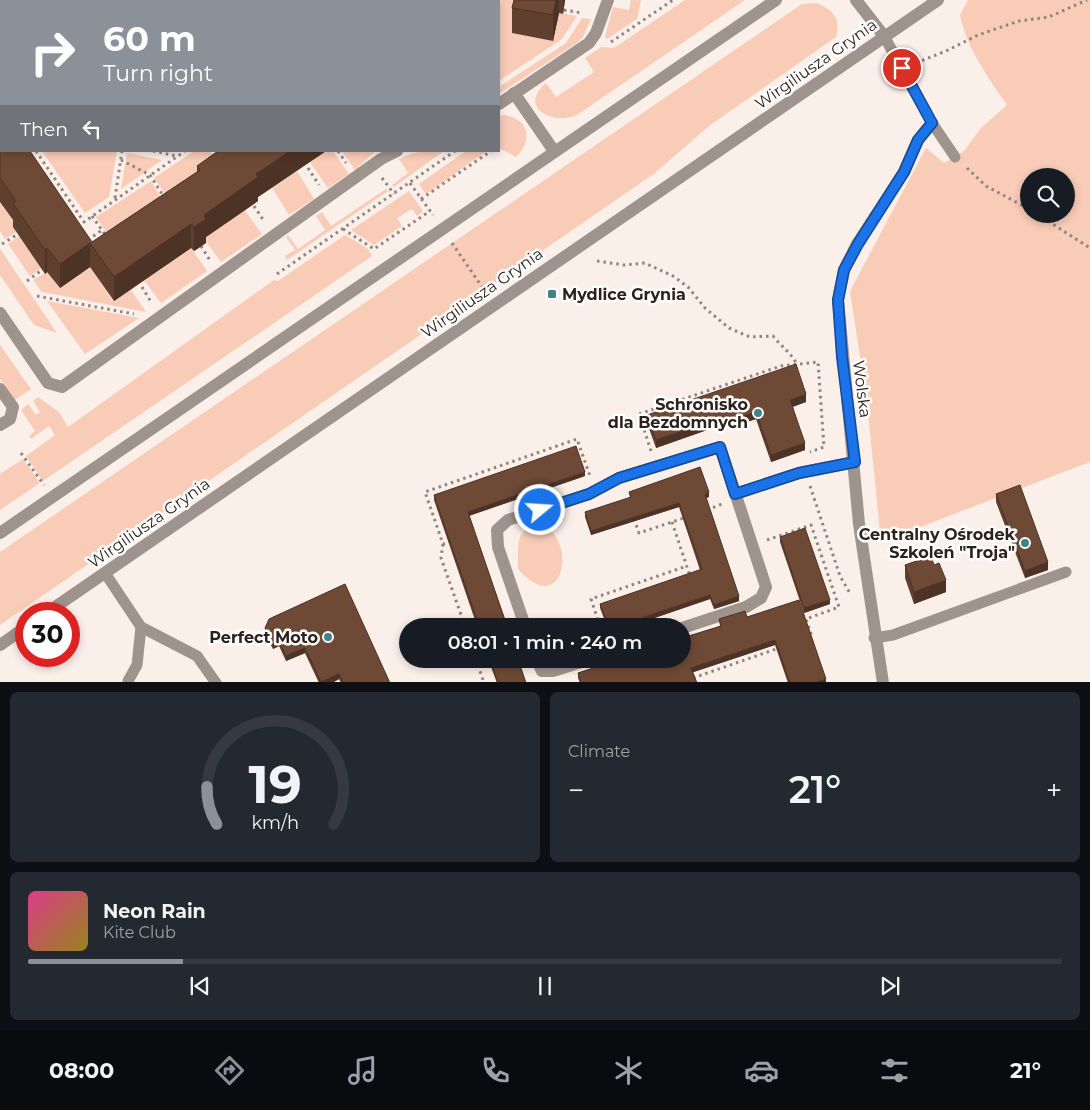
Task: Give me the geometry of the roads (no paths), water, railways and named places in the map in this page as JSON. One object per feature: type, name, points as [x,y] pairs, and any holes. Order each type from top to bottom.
[{"type":"street","points":[[500,103],[591,40],[608,0]]},
{"type":"street","points":[[0,533],[776,0]]},
{"type":"street","points":[[856,0],[884,36]]},
{"type":"street","name":"Wirgiliusza Grynia","points":[[62,602],[938,0]]},
{"type":"street","points":[[514,93],[554,151]]},
{"type":"street","name":"Wolska","points":[[882,682],[874,638],[859,524],[855,462],[842,357],[838,300],[844,270],[858,244],[904,172],[918,140],[932,123]]},
{"type":"street","points":[[0,312],[48,383],[62,386],[381,159],[394,152]]},
{"type":"street","points":[[0,389],[13,407],[10,418],[0,425]]},
{"type":"street","points":[[522,618],[498,547],[497,530],[508,520],[589,494],[619,478],[720,447],[766,587],[761,598],[746,607],[691,625]]},
{"type":"street","points":[[736,497],[806,472],[855,462]]},
{"type":"street","points":[[0,645],[15,635]]},
{"type":"street","points":[[540,668],[542,671],[553,671],[562,668]]},
{"type":"lane","points":[[884,36],[932,123],[955,157]]},
{"type":"lane","points":[[105,572],[141,626],[197,656],[216,682]]},
{"type":"lane","points":[[874,638],[894,635],[1066,572]]},
{"type":"lane","points":[[128,681],[137,665],[141,626]]},
{"type":"place","name":"Mydlice Grynia","points":[[552,294]]},
{"type":"place","name":"Schronisko dla Bezdomnych","points":[[758,413]]},
{"type":"place","name":"Centralny Ośrodek Szkoleń \"Troja\"","points":[[1025,543]]},
{"type":"place","name":"Perfect Moto","points":[[328,637]]}]
